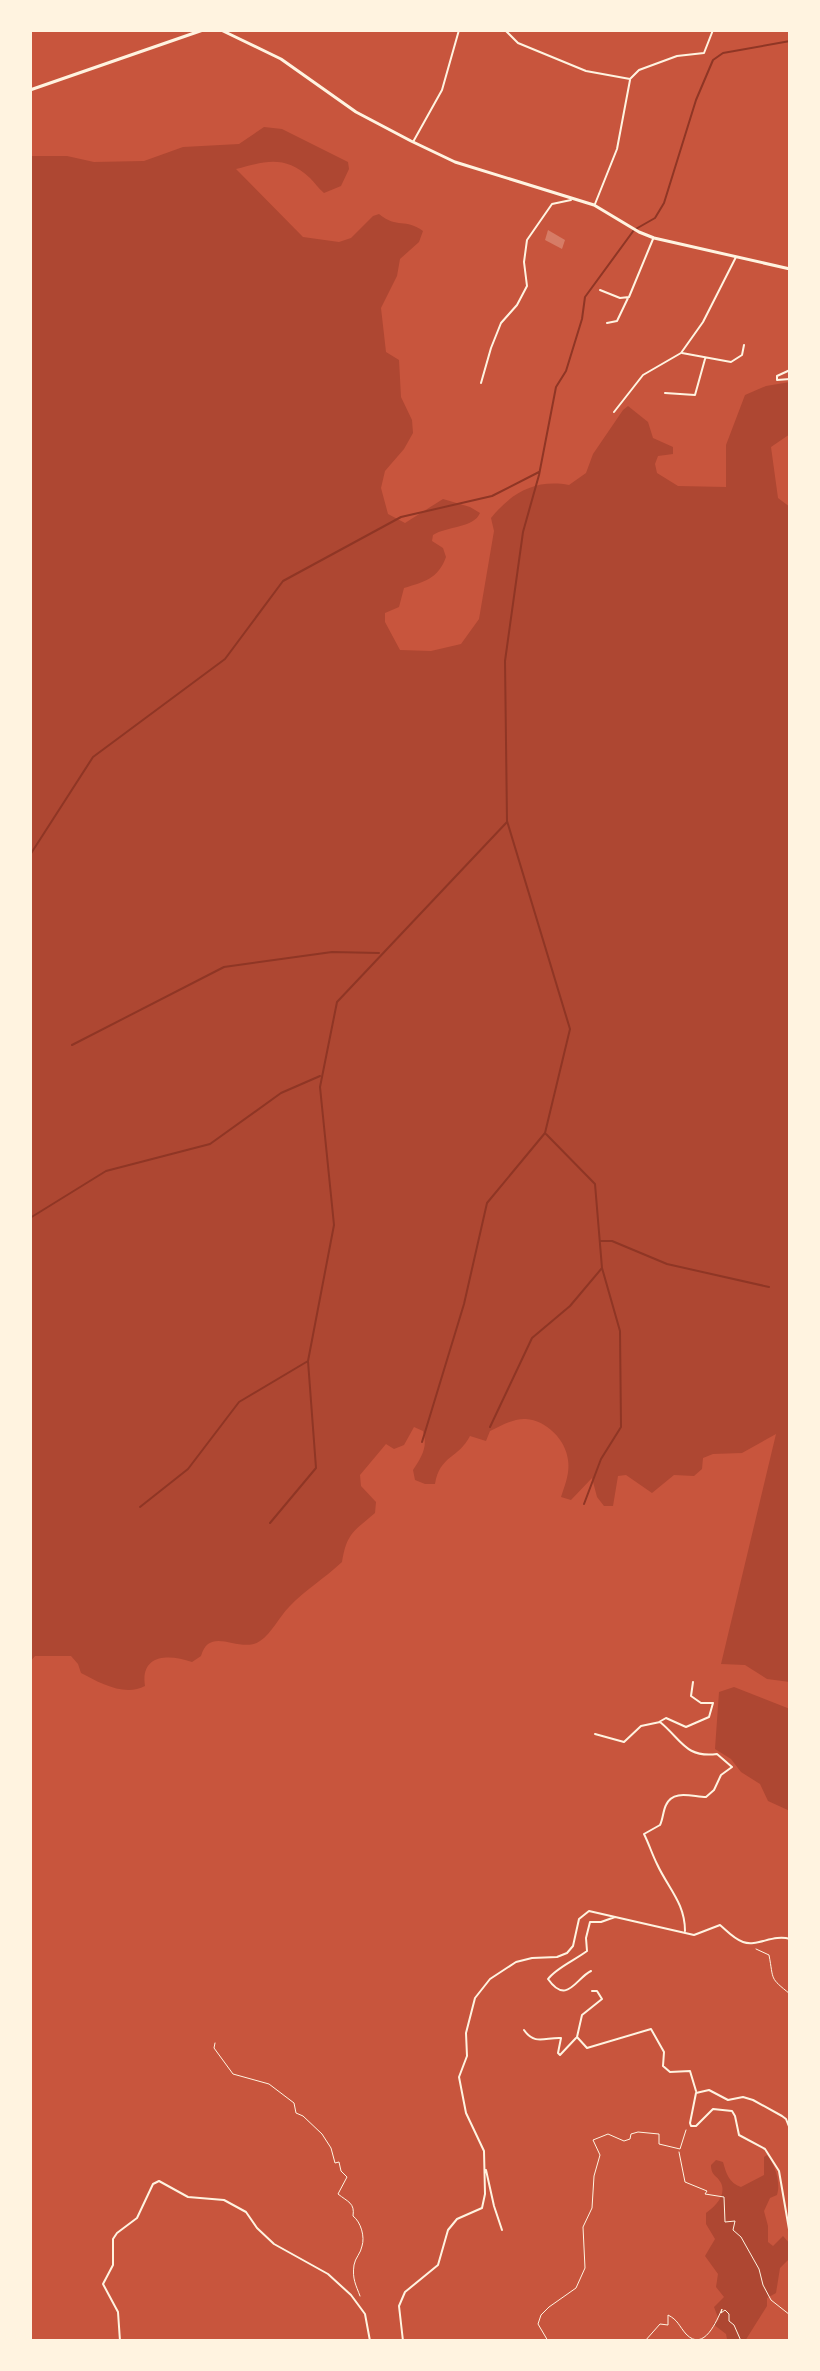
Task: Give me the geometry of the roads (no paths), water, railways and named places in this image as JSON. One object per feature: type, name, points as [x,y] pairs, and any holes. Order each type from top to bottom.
[{"type":"main road","points":[[30,90],[203,30]]},
{"type":"main road","points":[[221,30],[281,59],[356,112],[455,162],[594,205],[630,228],[654,238],[790,269]]},
{"type":"street","points":[[413,142],[442,90],[459,30]]},
{"type":"street","points":[[505,30],[518,43],[586,71],[630,79]]},
{"type":"street","points":[[594,205],[617,149],[630,79],[639,70],[677,56],[704,53],[713,30]]},
{"type":"street","points":[[481,383],[501,323],[517,305],[527,286],[524,262],[527,240],[552,204],[576,199]]},
{"type":"street","points":[[607,323],[617,321],[654,238]]},
{"type":"street","points":[[614,412],[643,375],[681,353],[703,322],[736,256]]},
{"type":"street","points":[[600,290],[620,298],[629,297]]},
{"type":"street","points":[[681,353],[734,361],[742,355],[744,345]]},
{"type":"street","points":[[665,393],[695,395],[705,358]]},
{"type":"street","points":[[790,370],[777,376],[777,380],[790,379]]},
{"type":"street","points":[[595,1734],[624,1742],[640,1726],[666,1718],[686,1727],[709,1717],[713,1703],[701,1703],[691,1696],[693,1682]]},
{"type":"street","points":[[659,1722],[690,1751],[700,1755],[715,1754],[725,1759],[732,1768],[721,1775],[712,1793],[703,1797],[684,1795],[671,1798],[660,1825],[644,1834],[655,1862],[682,1905],[684,1932]]},
{"type":"street","points":[[502,2230],[484,2151],[466,2113],[459,2077],[467,2056],[466,2033],[478,1994],[497,1973],[516,1962],[567,1953],[573,1946],[579,1919],[585,1912],[696,1935],[720,1925],[747,1943],[777,1937],[790,1939]]},
{"type":"street","points":[[591,1971],[568,1990],[556,1987],[548,1979],[555,1971],[568,1966],[587,1951],[590,1922],[601,1922],[616,1916]]},
{"type":"street","points":[[524,2030],[529,2037],[537,2040],[560,2037],[560,2055],[577,2038],[582,2015],[602,2000],[597,1991],[592,1991]]},
{"type":"street","points":[[577,2038],[588,2048],[651,2029],[664,2052],[663,2066],[670,2072],[690,2071],[696,2093],[690,2125],[696,2126],[714,2109],[734,2113],[739,2135],[770,2153],[780,2173],[790,2235]]},
{"type":"street","points":[[696,2093],[709,2090],[728,2100],[743,2098],[782,2116],[790,2129]]},
{"type":"street","points":[[403,2341],[399,2306],[405,2292],[438,2265],[448,2230],[457,2219],[482,2208],[486,2169]]},
{"type":"street","points":[[120,2341],[118,2312],[103,2284],[113,2265],[112,2243],[117,2233],[137,2218],[153,2184],[158,2181],[188,2197],[224,2200],[246,2212],[274,2244],[328,2274],[358,2302],[365,2314],[370,2341]]},
{"type":"waterway","points":[[422,1442],[464,1304],[487,1203],[545,1133],[570,1029],[507,821],[505,661],[523,532],[539,475],[556,387],[566,371],[582,319],[585,297],[634,230],[655,218],[664,203],[696,100],[713,60],[723,53],[790,41]]},
{"type":"waterway","points":[[30,855],[93,757],[225,659],[283,581],[401,517],[492,496],[539,472]]},
{"type":"waterway","points":[[270,1523],[316,1468],[308,1361],[334,1225],[320,1087],[337,1002],[507,822]]},
{"type":"waterway","points":[[72,1045],[224,967],[332,952],[379,953]]},
{"type":"waterway","points":[[30,1218],[106,1171],[210,1144],[281,1093],[320,1076]]},
{"type":"waterway","points":[[490,1427],[532,1338],[570,1306],[602,1268],[595,1184],[546,1134]]},
{"type":"waterway","points":[[601,1241],[612,1241],[667,1264],[769,1287]]},
{"type":"waterway","points":[[584,1504],[601,1459],[621,1427],[620,1331],[602,1268]]},
{"type":"waterway","points":[[140,1507],[188,1469],[239,1402],[308,1361]]}]
